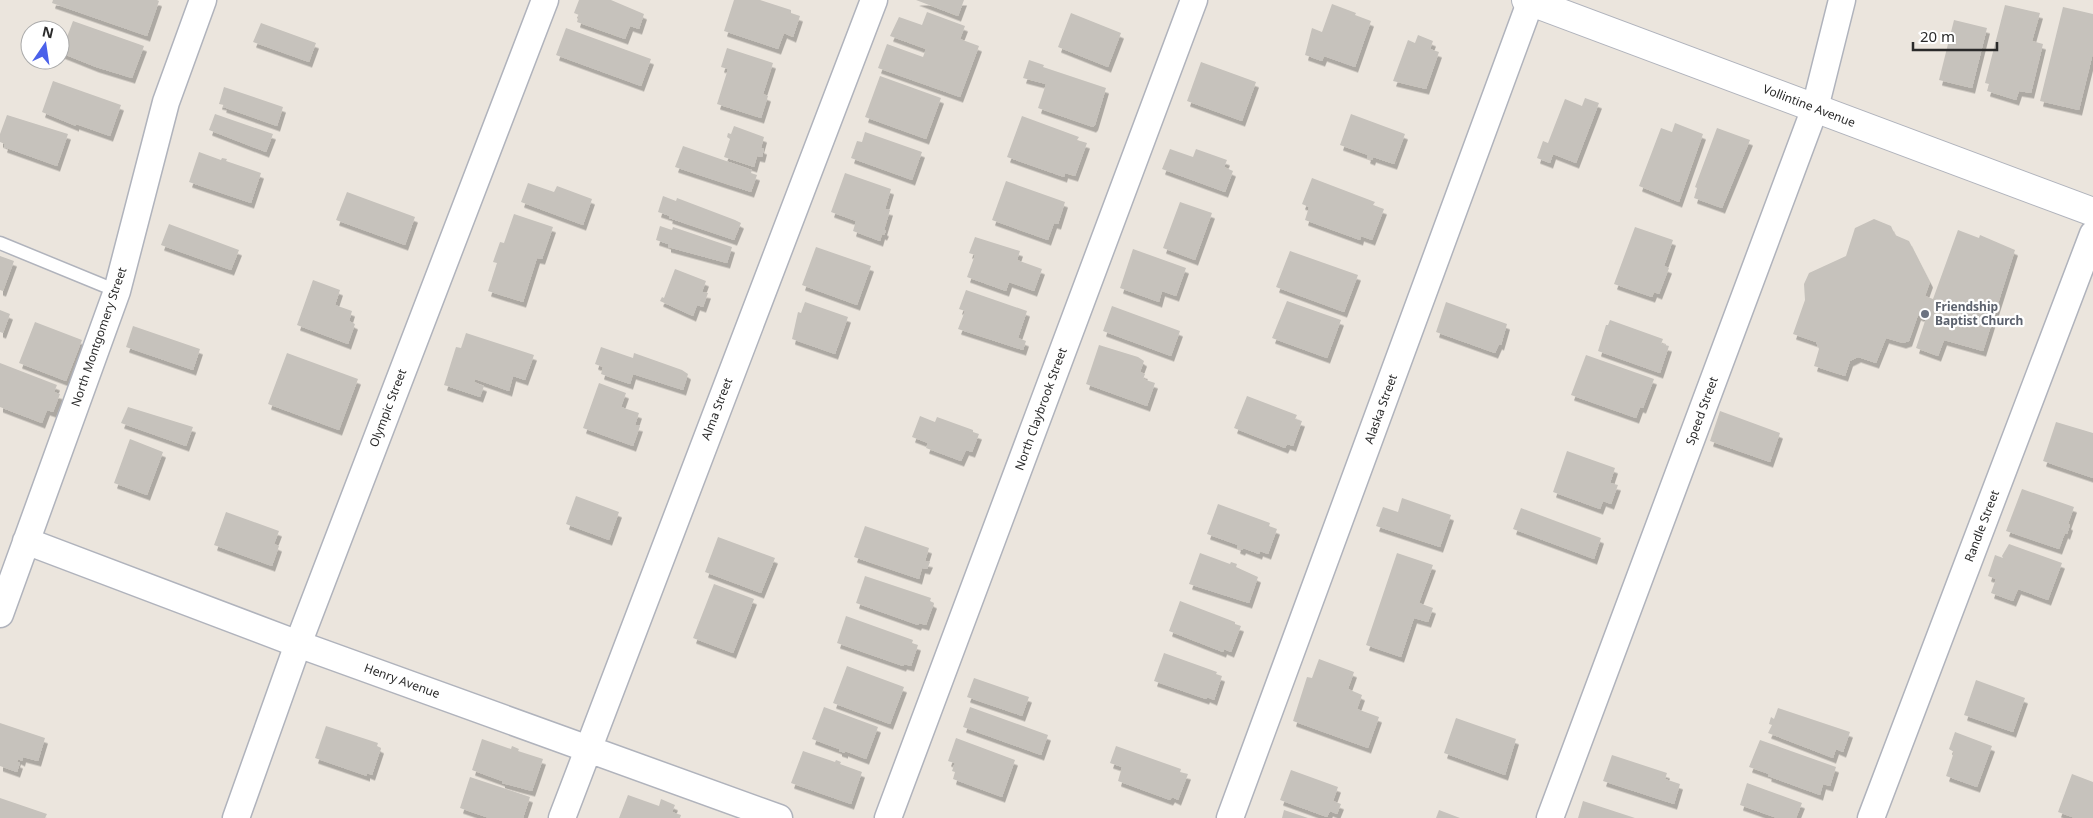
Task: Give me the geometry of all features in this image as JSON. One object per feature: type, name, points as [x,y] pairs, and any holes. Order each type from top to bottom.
[{"type":"street","name":"North Montgomery Street","points":[[0,614],[117,291],[166,102],[203,0]]},
{"type":"street","name":"Olympic Street","points":[[236,818],[298,644],[545,0]]},
{"type":"street","name":"Alma Street","points":[[562,818],[874,0]]},
{"type":"street","name":"North Claybrook Street","points":[[888,818],[1194,0]]},
{"type":"street","name":"Speed Street","points":[[1550,818],[1815,108],[1842,0]]},
{"type":"street","name":"Vollintine Avenue","points":[[1529,1],[2093,212]]},
{"type":"street","name":"Alaska Street","points":[[1230,818],[1529,1]]},
{"type":"street","name":"Randle Street","points":[[1871,818],[2093,234]]},
{"type":"street","name":"Henry Avenue","points":[[26,541],[298,644],[779,818]]},
{"type":"lane","points":[[0,243],[117,291]]},
{"type":"building","points":[[53,0],[159,1],[147,36],[52,3]]},
{"type":"building","points":[[579,0],[611,0],[644,14],[639,29],[630,26],[625,39],[577,22],[579,15],[574,13]]},
{"type":"building","points":[[734,0],[760,0],[791,10],[791,13],[800,16],[793,37],[784,33],[778,49],[724,31]]},
{"type":"building","points":[[916,0],[964,0],[958,16]]},
{"type":"building","points":[[1332,4],[1371,21],[1355,67],[1324,56],[1322,61],[1305,55],[1312,28],[1322,32]]},
{"type":"building","points":[[2005,5],[2040,13],[2032,41],[2043,44],[2031,93],[2019,91],[2016,100],[1987,91],[1989,84],[1985,83]]},
{"type":"building","points":[[2063,7],[2093,14],[2093,53],[2079,110],[2040,101]]},
{"type":"building","points":[[927,12],[965,26],[960,39],[979,46],[960,97],[878,68],[887,44],[923,57],[926,49],[890,36],[899,17],[922,25]]},
{"type":"building","points":[[1071,13],[1121,33],[1108,67],[1058,47]]},
{"type":"building","points":[[1954,20],[1987,28],[1972,88],[1939,80]]},
{"type":"building","points":[[73,21],[144,46],[132,78],[70,57],[70,29]]},
{"type":"building","points":[[261,23],[316,43],[309,62],[253,42]]},
{"type":"building","points":[[566,28],[651,59],[641,86],[556,55]]},
{"type":"building","points":[[1418,35],[1433,41],[1430,49],[1439,52],[1426,89],[1393,81],[1408,40],[1415,43]]},
{"type":"building","points":[[727,48],[773,63],[763,94],[768,96],[761,118],[717,104],[728,69],[721,67]]},
{"type":"building","points":[[1029,60],[1044,65],[1043,67],[1106,88],[1093,127],[1038,108],[1046,84],[1023,78]]},
{"type":"building","points":[[1201,62],[1256,82],[1242,121],[1187,101]]},
{"type":"building","points":[[880,76],[941,98],[926,139],[865,117]]},
{"type":"building","points":[[53,81],[121,105],[110,136],[76,124],[76,126],[42,112]]},
{"type":"building","points":[[224,87],[283,107],[277,126],[223,107],[224,105],[219,104]]},
{"type":"building","points":[[1585,98],[1599,103],[1576,163],[1553,154],[1550,163],[1537,158],[1543,141],[1548,143],[1565,99],[1582,106]]},
{"type":"building","points":[[215,114],[273,134],[266,152],[209,130]]},
{"type":"building","points":[[1351,114],[1405,134],[1394,164],[1373,157],[1372,160],[1367,158],[1368,155],[1340,145]]},
{"type":"building","points":[[7,115],[68,134],[57,166],[4,147],[5,144],[0,142],[0,134]]},
{"type":"building","points":[[1022,116],[1079,137],[1077,140],[1087,143],[1075,176],[1065,173],[1064,177],[1007,157]]},
{"type":"building","points":[[1675,123],[1703,134],[1679,202],[1639,186],[1661,128],[1672,132]]},
{"type":"building","points":[[734,126],[764,137],[761,148],[764,149],[762,157],[757,156],[754,167],[724,157],[730,139],[727,137],[728,133],[731,134]]},
{"type":"building","points":[[1717,128],[1750,140],[1722,208],[1694,198],[1697,188],[1695,187]]},
{"type":"building","points":[[865,132],[922,152],[912,180],[851,158],[857,141],[862,142]]},
{"type":"building","points":[[683,146],[752,170],[751,173],[757,175],[751,192],[675,167]]},
{"type":"building","points":[[1170,149],[1193,157],[1196,149],[1227,160],[1224,167],[1233,171],[1225,192],[1162,169]]},
{"type":"building","points":[[199,152],[221,160],[222,158],[227,159],[226,161],[261,173],[251,203],[189,182]]},
{"type":"building","points":[[845,173],[891,189],[885,209],[890,210],[884,230],[886,231],[884,235],[882,234],[880,241],[853,231],[856,221],[831,212]]},
{"type":"building","points":[[1312,178],[1375,202],[1373,205],[1384,209],[1372,240],[1361,236],[1360,240],[1305,220],[1309,207],[1302,204]]},
{"type":"building","points":[[1006,181],[1065,202],[1058,224],[1054,223],[1048,240],[992,220]]},
{"type":"building","points":[[528,183],[554,192],[557,186],[592,199],[583,225],[521,202]]},
{"type":"building","points":[[347,192],[415,217],[405,245],[336,220]]},
{"type":"building","points":[[663,196],[676,201],[677,198],[741,223],[734,240],[669,218],[670,216],[658,212]]},
{"type":"building","points":[[1180,202],[1212,213],[1195,260],[1163,248]]},
{"type":"building","points":[[514,214],[553,227],[542,259],[537,258],[523,302],[488,291],[497,263],[493,262],[500,242],[504,243]]},
{"type":"building","points":[[1874,219],[1891,226],[1895,235],[1909,241],[1930,282],[1925,296],[1933,299],[1958,230],[1979,238],[1980,235],[2015,250],[1983,351],[1944,340],[1938,356],[1916,348],[1926,318],[1918,315],[1909,341],[1903,343],[1886,338],[1876,363],[1858,357],[1850,361],[1845,376],[1814,366],[1819,349],[1816,342],[1793,334],[1805,300],[1804,284],[1809,273],[1846,256],[1855,228]]},
{"type":"building","points":[[169,224],[239,250],[231,270],[161,245]]},
{"type":"building","points":[[660,226],[672,230],[673,227],[732,247],[727,263],[668,247],[668,244],[656,240]]},
{"type":"building","points":[[1635,227],[1673,240],[1664,266],[1669,268],[1659,294],[1654,292],[1652,297],[1614,284]]},
{"type":"building","points":[[975,237],[1020,251],[1017,260],[1042,269],[1034,291],[1009,282],[1006,291],[967,277],[975,255],[969,253]]},
{"type":"building","points":[[816,247],[871,266],[857,305],[802,285]]},
{"type":"building","points":[[1133,249],[1186,268],[1176,296],[1162,291],[1159,302],[1120,288]]},
{"type":"building","points":[[1290,251],[1358,275],[1344,312],[1276,287]]},
{"type":"building","points":[[0,256],[14,261],[3,291],[0,290]]},
{"type":"building","points":[[675,269],[706,281],[702,292],[708,293],[703,307],[697,305],[693,316],[660,301],[662,297],[664,298]]},
{"type":"building","points":[[313,280],[340,290],[335,305],[352,311],[349,321],[355,324],[348,344],[297,325]]},
{"type":"building","points":[[966,290],[1027,311],[1018,338],[1026,341],[1023,350],[958,329],[965,311],[959,309]]},
{"type":"building","points":[[1287,301],[1341,320],[1327,358],[1272,338]]},
{"type":"building","points":[[805,302],[848,317],[835,354],[792,339],[798,312],[801,313]]},
{"type":"building","points":[[1446,302],[1507,324],[1501,345],[1499,344],[1495,353],[1436,332]]},
{"type":"building","points":[[1112,306],[1180,331],[1171,356],[1103,331]]},
{"type":"building","points":[[0,310],[10,314],[3,333],[0,332]]},
{"type":"building","points":[[1610,320],[1663,339],[1661,344],[1669,346],[1660,373],[1598,351],[1606,325],[1608,325]]},
{"type":"building","points":[[35,322],[82,340],[66,381],[19,363]]},
{"type":"building","points":[[133,326],[200,349],[193,370],[126,347]]},
{"type":"building","points":[[466,333],[534,355],[525,380],[513,376],[509,391],[475,379],[474,382],[484,386],[480,397],[444,385],[456,347],[461,348]]},
{"type":"building","points":[[1099,345],[1138,357],[1144,361],[1140,372],[1145,374],[1143,379],[1155,383],[1147,406],[1086,384]]},
{"type":"building","points":[[601,347],[633,358],[634,353],[682,370],[688,374],[683,390],[633,374],[630,384],[601,374],[603,367],[595,364]]},
{"type":"building","points":[[287,353],[358,379],[339,430],[268,404]]},
{"type":"building","points":[[1586,355],[1654,379],[1643,408],[1640,407],[1636,418],[1571,395]]},
{"type":"building","points":[[0,363],[57,385],[54,392],[60,394],[53,412],[47,410],[42,423],[0,407]]},
{"type":"building","points":[[599,383],[626,393],[621,407],[639,413],[635,425],[640,426],[633,446],[583,428]]},
{"type":"building","points":[[1247,396],[1297,415],[1295,419],[1302,421],[1293,446],[1287,444],[1285,448],[1234,428]]},
{"type":"building","points":[[128,407],[193,427],[186,446],[121,423]]},
{"type":"building","points":[[1720,411],[1780,433],[1770,462],[1710,441]]},
{"type":"building","points":[[920,416],[935,422],[937,417],[979,434],[972,452],[966,450],[961,461],[926,448],[928,443],[912,437]]},
{"type":"building","points":[[2056,422],[2093,433],[2093,478],[2043,461]]},
{"type":"building","points":[[130,439],[163,452],[147,495],[114,483]]},
{"type":"building","points":[[1567,451],[1615,468],[1610,483],[1618,485],[1611,504],[1603,501],[1600,509],[1553,492]]},
{"type":"building","points":[[2022,489],[2074,507],[2068,524],[2070,525],[2067,534],[2065,533],[2059,549],[2006,531]]},
{"type":"building","points":[[576,496],[619,512],[609,540],[566,524]]},
{"type":"building","points":[[1402,498],[1451,515],[1440,547],[1376,526],[1383,507],[1398,512]]},
{"type":"building","points":[[1218,504],[1270,523],[1269,526],[1277,529],[1268,554],[1260,551],[1259,554],[1243,548],[1242,550],[1237,548],[1238,545],[1207,534]]},
{"type":"building","points":[[1521,508],[1601,538],[1594,559],[1513,529]]},
{"type":"building","points":[[226,512],[279,531],[274,544],[279,546],[272,566],[214,545]]},
{"type":"building","points":[[865,526],[929,548],[925,561],[930,562],[927,569],[922,568],[919,579],[854,557]]},
{"type":"building","points":[[718,537],[775,558],[761,593],[705,572]]},
{"type":"building","points":[[2009,544],[2062,563],[2048,600],[2018,589],[2013,601],[1991,593],[1996,579],[1988,576],[1995,555],[2003,558],[2002,556]]},
{"type":"building","points":[[1200,553],[1230,564],[1231,562],[1237,564],[1236,567],[1258,577],[1249,603],[1189,584]]},
{"type":"building","points":[[1397,553],[1433,565],[1419,603],[1433,608],[1428,622],[1414,618],[1401,657],[1366,645]]},
{"type":"building","points":[[865,576],[931,598],[930,601],[934,603],[926,625],[919,623],[918,625],[856,603]]},
{"type":"building","points":[[714,584],[754,599],[733,653],[693,638]]},
{"type":"building","points":[[1180,601],[1241,626],[1231,652],[1224,649],[1223,652],[1169,631]]},
{"type":"building","points":[[846,616],[913,640],[912,643],[918,645],[911,666],[904,664],[903,666],[837,643]]},
{"type":"building","points":[[1164,653],[1217,672],[1216,674],[1222,676],[1214,700],[1154,681]]},
{"type":"building","points":[[1319,659],[1354,672],[1348,689],[1362,695],[1357,709],[1379,717],[1368,748],[1293,721],[1307,677],[1312,678]]},
{"type":"building","points":[[847,666],[904,687],[890,724],[833,703]]},
{"type":"building","points":[[974,678],[1029,697],[1022,716],[967,697]]},
{"type":"building","points":[[1976,680],[2025,698],[2013,732],[1964,715]]},
{"type":"building","points":[[824,707],[878,727],[866,759],[845,751],[845,753],[839,751],[839,749],[812,739]]},
{"type":"building","points":[[970,707],[1048,735],[1041,755],[963,727]]},
{"type":"building","points":[[1778,708],[1850,732],[1843,752],[1836,749],[1833,758],[1768,733],[1772,725],[1769,724],[1771,717],[1774,719]]},
{"type":"building","points":[[1456,718],[1516,739],[1505,775],[1444,753]]},
{"type":"building","points":[[0,723],[45,738],[38,761],[23,757],[22,761],[18,759],[17,762],[20,763],[17,772],[0,766]]},
{"type":"building","points":[[326,726],[378,743],[377,746],[381,748],[372,775],[367,773],[367,776],[315,758]]},
{"type":"building","points":[[1955,732],[1992,746],[1977,787],[1946,776],[1954,752],[1949,749]]},
{"type":"building","points":[[956,738],[1015,760],[1002,797],[953,779],[955,772],[952,771],[954,765],[957,764],[948,761]]},
{"type":"building","points":[[482,739],[511,749],[512,746],[519,749],[518,751],[543,759],[532,791],[502,783],[502,781],[472,770]]},
{"type":"building","points":[[1760,740],[1836,767],[1830,786],[1823,784],[1820,795],[1749,767]]},
{"type":"building","points":[[1116,746],[1181,769],[1180,772],[1188,774],[1178,800],[1172,797],[1170,800],[1118,781],[1122,767],[1110,763]]},
{"type":"building","points":[[803,751],[835,762],[836,760],[841,762],[840,764],[862,772],[851,804],[791,783]]},
{"type":"building","points":[[1612,755],[1667,773],[1665,779],[1680,784],[1674,804],[1603,781]]},
{"type":"building","points":[[1291,770],[1338,787],[1333,801],[1341,804],[1337,814],[1330,811],[1327,817],[1280,800]]},
{"type":"building","points":[[2072,774],[2093,782],[2093,818],[2075,818],[2058,812]]},
{"type":"building","points":[[470,777],[530,797],[523,818],[489,818],[460,808]]},
{"type":"building","points":[[1747,783],[1802,803],[1796,818],[1777,818],[1740,805]]},
{"type":"building","points":[[628,795],[659,806],[661,799],[675,805],[672,812],[681,815],[680,818],[619,818]]},
{"type":"building","points":[[0,798],[47,814],[45,818],[0,818]]},
{"type":"building","points":[[1583,801],[1635,818],[1578,818]]},
{"type":"building","points":[[1284,810],[1308,818],[1282,818]]},
{"type":"building","points":[[1439,810],[1460,818],[1436,818]]},
{"type":"place","name":"Friendship Baptist Church","points":[[1925,314]]}]
